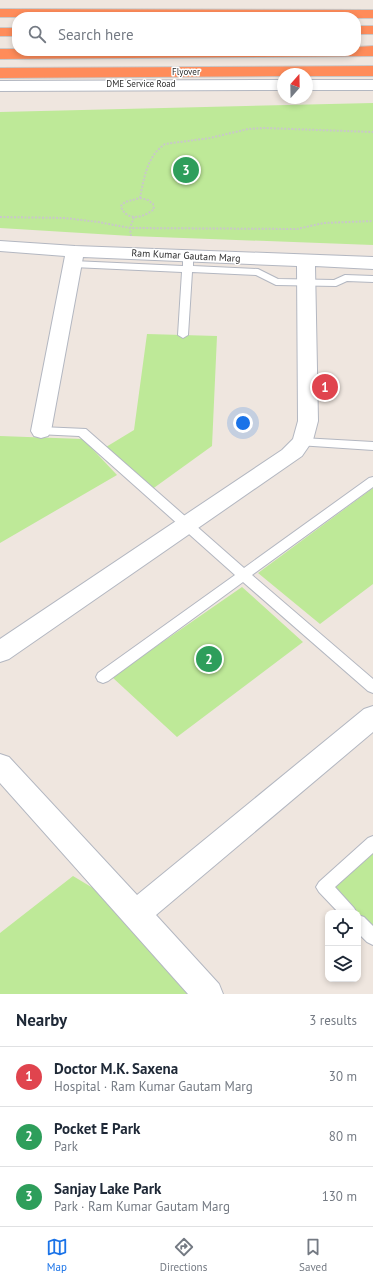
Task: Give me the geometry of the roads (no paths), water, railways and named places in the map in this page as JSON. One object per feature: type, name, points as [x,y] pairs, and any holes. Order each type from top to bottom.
[{"type":"highway","points":[[0,13],[12,13]]},
{"type":"highway","points":[[361,14],[373,14]]},
{"type":"highway","points":[[361,30],[373,30]]},
{"type":"highway","points":[[0,32],[12,32]]},
{"type":"highway","points":[[361,51],[373,51]]},
{"type":"highway","points":[[0,54],[12,54]]},
{"type":"highway","name":"Flyover","points":[[0,73],[373,71]]},
{"type":"street","name":"DME Service Road","points":[[0,86],[118,84],[277,85]]},
{"type":"street","points":[[313,85],[373,85]]},
{"type":"street","name":"Ram Kumar Gautam Marg","points":[[0,246],[74,258],[188,262],[306,261],[373,263]]},
{"type":"street","points":[[41,431],[74,258]]},
{"type":"street","points":[[0,652],[290,454],[302,442],[306,436],[308,421],[306,261]]},
{"type":"street","points":[[136,914],[373,717]]},
{"type":"street","points":[[0,765],[208,994]]},
{"type":"lane","points":[[183,335],[188,262],[258,272],[276,282],[336,283],[345,278],[373,278]]},
{"type":"lane","points":[[41,431],[82,432],[186,525],[373,687]]},
{"type":"lane","points":[[302,442],[373,446]]},
{"type":"lane","points":[[103,678],[373,481]]},
{"type":"lane","points":[[347,910],[324,887],[373,843]]},
{"type":"lane","points":[[361,925],[373,937]]},
{"type":"place","name":"Sanjay Lake Park","points":[[186,170]]},
{"type":"place","name":"Doctor M.K. Saxena","points":[[325,387]]},
{"type":"place","name":"Pocket E Park","points":[[209,659]]}]
